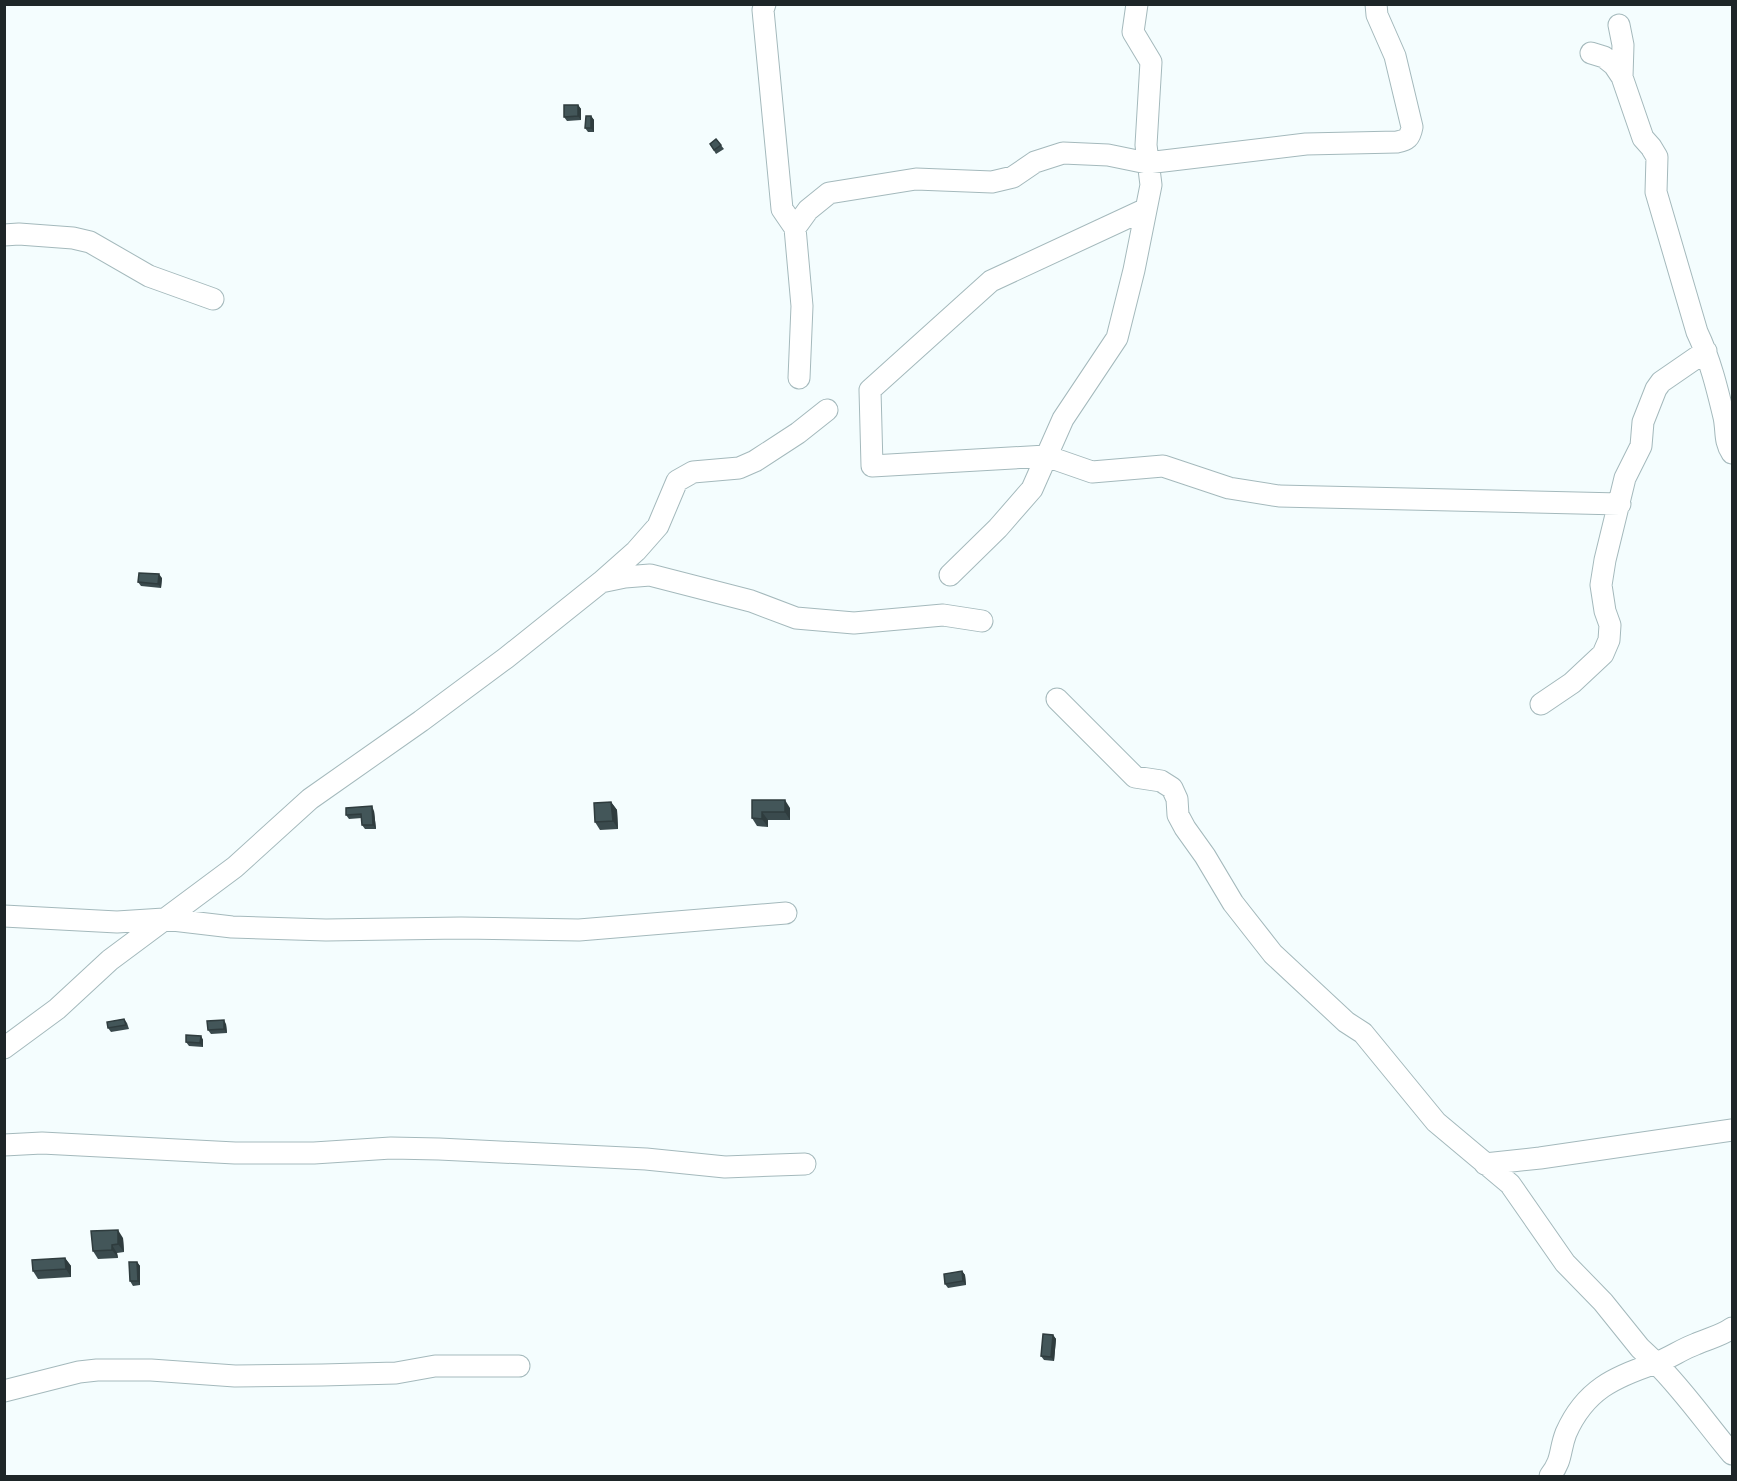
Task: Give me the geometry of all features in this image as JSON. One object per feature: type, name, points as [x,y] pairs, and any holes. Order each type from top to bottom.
[{"type":"street","points":[[765,4],[763,10],[782,209],[795,228],[802,306],[799,378]]},
{"type":"street","points":[[950,575],[998,528],[1032,489],[1063,419],[1117,338],[1134,270],[1151,185],[1147,163],[1147,102],[1151,62],[1133,32],[1137,4]]},
{"type":"street","points":[[795,228],[808,210],[829,193],[916,179],[992,182],[1013,177],[1035,162],[1063,153],[1108,155],[1147,163],[1306,144],[1406,140],[1411,136],[1412,127],[1395,56],[1377,15],[1376,4]]},
{"type":"street","points":[[1619,26],[1623,45],[1622,77]]},
{"type":"street","points":[[1591,53],[1604,57],[1614,65],[1622,77],[1643,138],[1652,147],[1657,158],[1656,192],[1697,332],[1706,351],[1725,421],[1726,440],[1732,453]]},
{"type":"street","points":[[1146,209],[991,281],[870,390],[872,466],[1046,456],[1092,472],[1162,466],[1229,488],[1279,496],[1620,504]]},
{"type":"street","points":[[4,235],[73,238],[90,242],[148,276],[213,299]]},
{"type":"street","points":[[1541,704],[1572,683],[1603,654],[1609,639],[1610,626],[1601,585],[1605,560],[1625,478],[1641,446],[1643,422],[1661,382],[1706,351]]},
{"type":"street","points":[[4,1048],[57,1009],[110,960],[235,867],[310,799],[431,714],[602,582],[636,551],[658,526],[677,481],[693,472],[739,468],[755,461],[798,433],[827,410]]},
{"type":"street","points":[[602,582],[650,575],[751,601],[796,618],[854,623],[943,615],[982,621]]},
{"type":"street","points":[[1057,699],[1135,777],[1161,781],[1172,788],[1177,799],[1178,814],[1185,828],[1233,903],[1272,954],[1346,1022],[1363,1033],[1436,1122],[1510,1184],[1565,1263],[1603,1302],[1640,1348],[1675,1382],[1732,1454]]},
{"type":"street","points":[[4,916],[117,922],[164,919],[232,927],[326,930],[461,928],[579,930],[786,913]]},
{"type":"street","points":[[1485,1164],[1551,1157],[1732,1130]]},
{"type":"street","points":[[4,1144],[42,1143],[235,1153],[314,1153],[392,1148],[440,1149],[646,1159],[725,1167],[806,1164]]},
{"type":"street","points":[[1550,1476],[1559,1464],[1566,1435],[1587,1401],[1604,1384],[1698,1343],[1720,1336],[1732,1328]]},
{"type":"street","points":[[4,1391],[79,1372],[97,1370],[151,1370],[235,1376],[396,1373],[435,1366],[519,1366]]},
{"type":"building","points":[[564,105],[578,105],[578,116],[564,117]]},
{"type":"building","points":[[586,116],[591,116],[591,128],[585,128]]},
{"type":"building","points":[[716,139],[721,145],[714,150],[710,144]]},
{"type":"building","points":[[139,573],[159,574],[158,584],[138,582]]},
{"type":"building","points":[[752,800],[785,800],[785,812],[762,812],[762,819],[752,818]]},
{"type":"building","points":[[611,802],[613,821],[595,822],[594,803]]},
{"type":"building","points":[[372,806],[373,825],[362,825],[361,814],[346,815],[346,808]]},
{"type":"building","points":[[124,1019],[126,1025],[108,1028],[107,1022]]},
{"type":"building","points":[[224,1020],[224,1029],[208,1030],[207,1021]]},
{"type":"building","points":[[186,1035],[201,1036],[200,1043],[186,1042]]},
{"type":"building","points":[[118,1230],[118,1244],[112,1245],[112,1250],[93,1251],[91,1231]]},
{"type":"building","points":[[65,1258],[66,1269],[33,1271],[32,1260]]},
{"type":"building","points":[[129,1262],[137,1262],[138,1281],[130,1281]]},
{"type":"building","points":[[962,1271],[963,1281],[945,1284],[944,1274]]},
{"type":"building","points":[[1043,1334],[1053,1335],[1051,1357],[1041,1356]]}]
